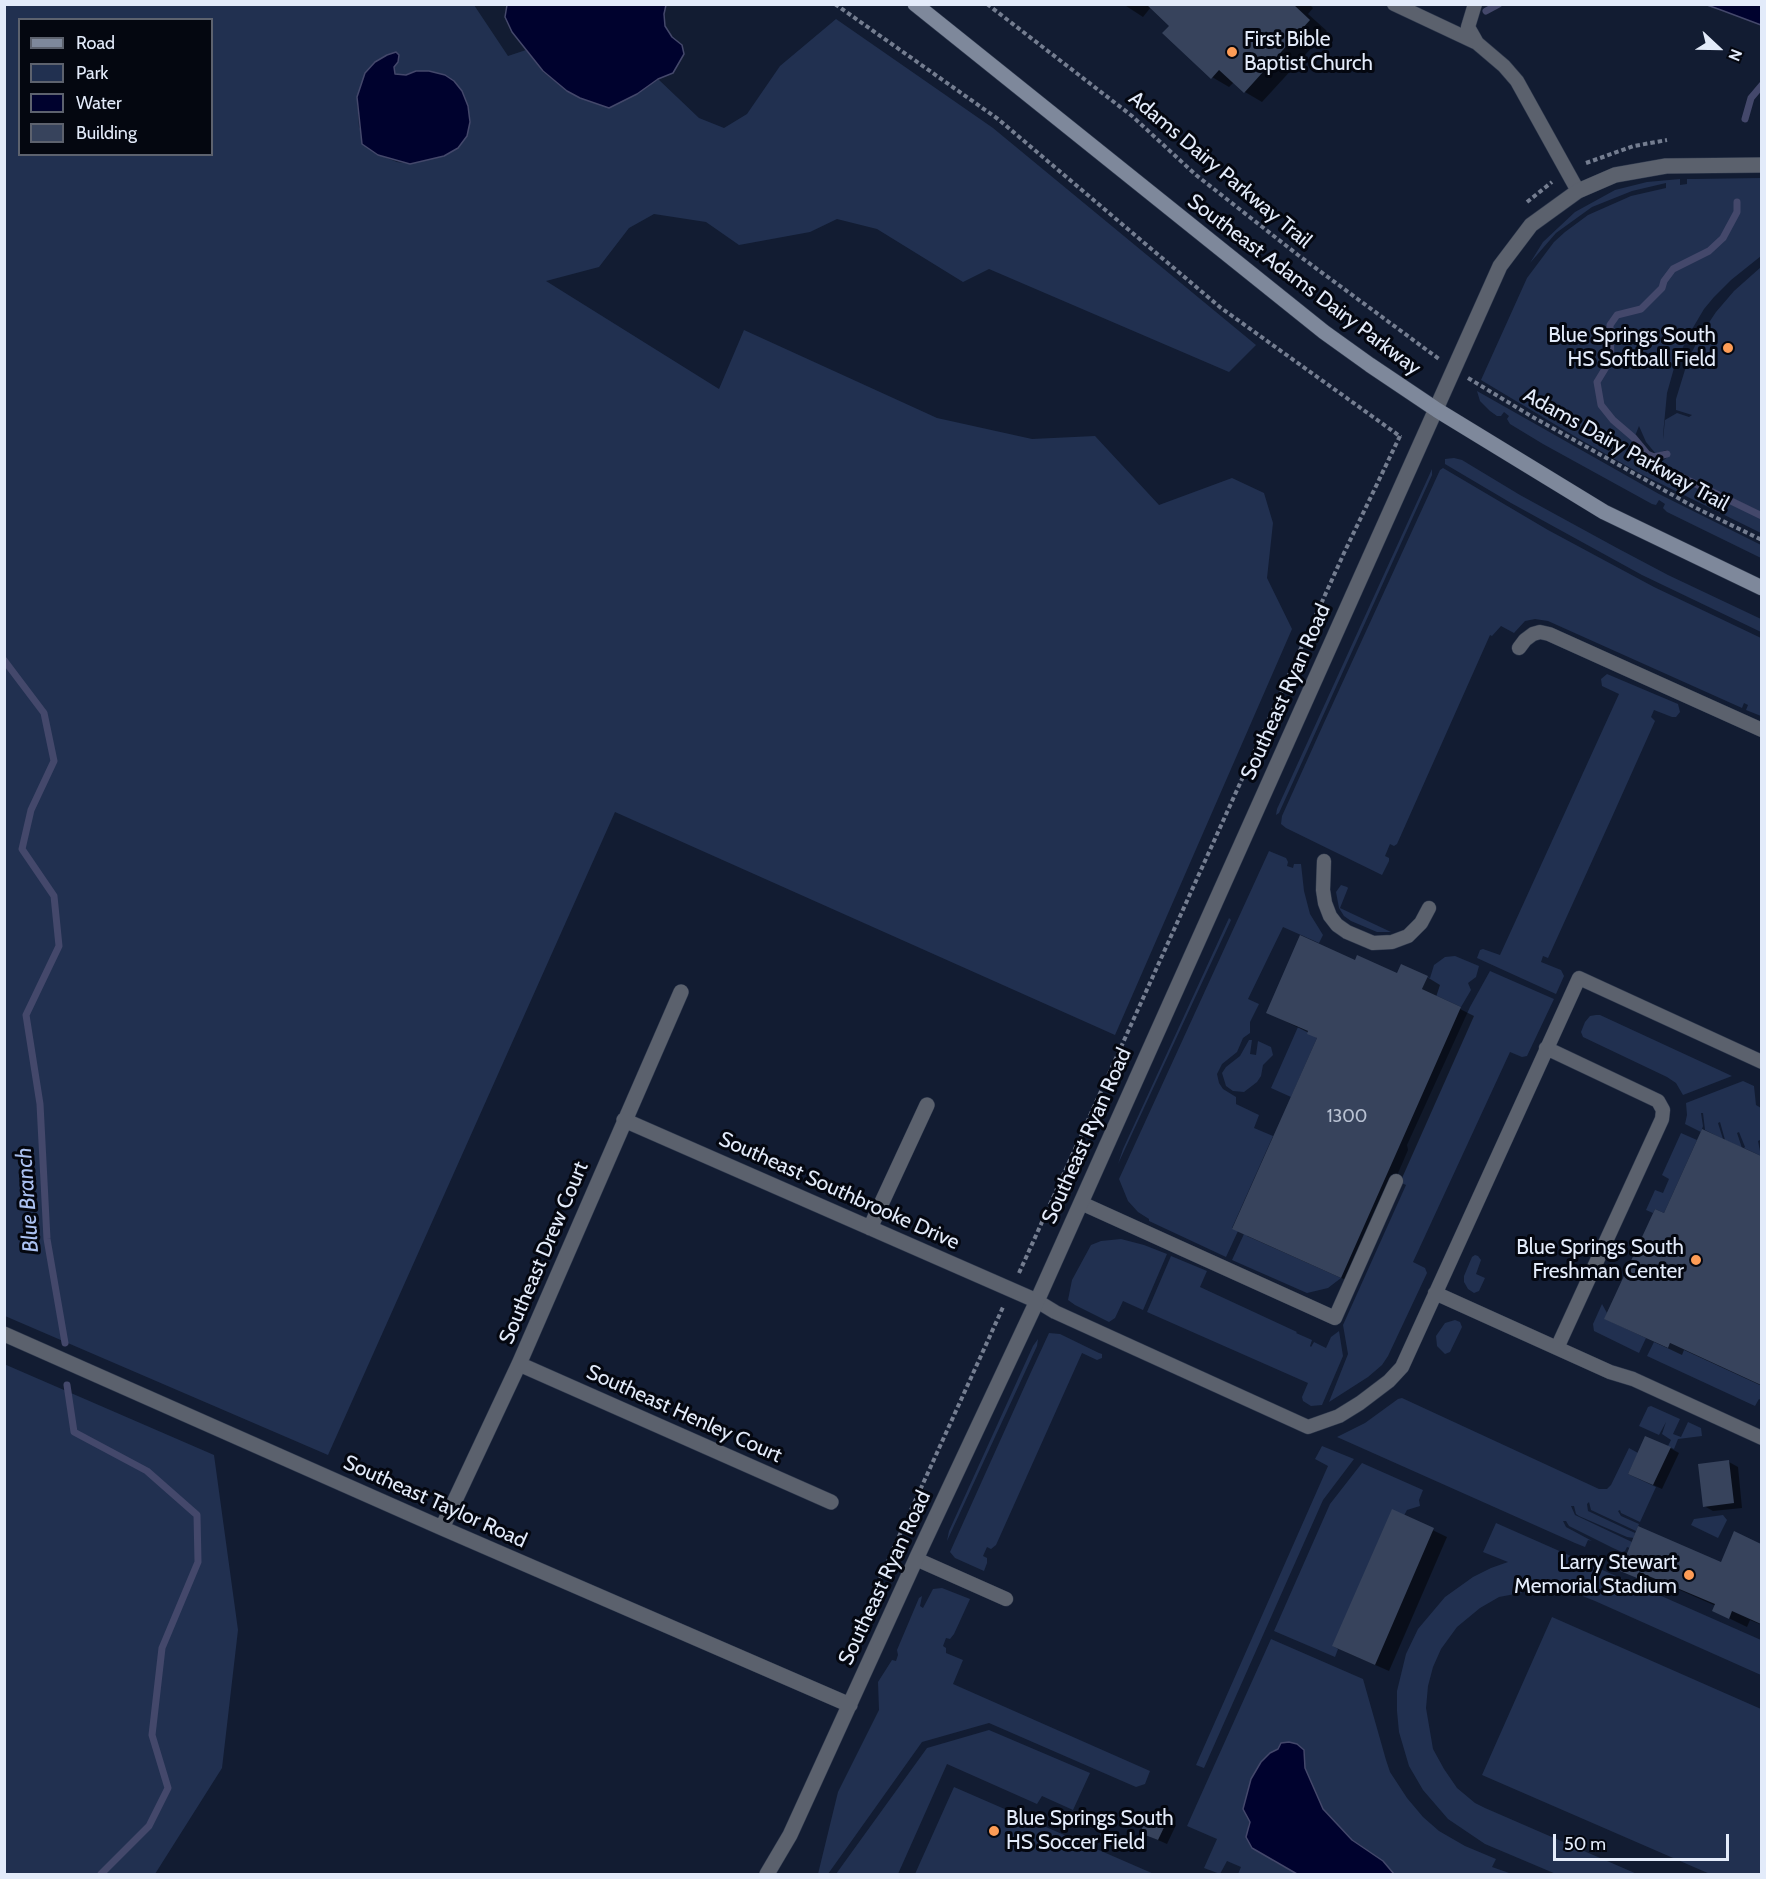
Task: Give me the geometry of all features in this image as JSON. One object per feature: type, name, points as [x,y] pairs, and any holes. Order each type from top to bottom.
[{"type":"main road","name":"Southeast Adams Dairy Parkway","points":[[915,4],[1324,332],[1437,410],[1604,512],[1761,588]]},
{"type":"street","name":"Southeast Ryan Road","points":[[767,1875],[790,1835],[1037,1301],[1500,266],[1531,225],[1578,191],[1615,175],[1666,166],[1761,165]]},
{"type":"street","name":"Southeast Drew Court","points":[[442,1528],[519,1364],[681,992]]},
{"type":"street","points":[[870,1228],[927,1106]]},
{"type":"street","name":"Southeast Southbrooke Drive","points":[[624,1120],[1037,1301]]},
{"type":"street","name":"Southeast Taylor Road","points":[[4,1334],[850,1705]]},
{"type":"street","name":"Southeast Henley Court","points":[[519,1364],[831,1502]]},
{"type":"lane","points":[[1394,4],[1477,43],[1504,66],[1517,81],[1578,191]]},
{"type":"lane","points":[[1475,4],[1468,27],[1477,43]]},
{"type":"lane","points":[[1519,648],[1533,634],[1540,632],[1549,634],[1761,730]]},
{"type":"lane","points":[[1324,861],[1325,903],[1330,916],[1347,933],[1373,943],[1392,942],[1408,936],[1421,923],[1429,908]]},
{"type":"lane","points":[[1037,1301],[1054,1312],[1308,1427],[1339,1416],[1360,1402],[1402,1367],[1579,978],[1761,1062]]},
{"type":"lane","points":[[1546,1048],[1658,1101],[1663,1110],[1658,1128],[1557,1348]]},
{"type":"lane","points":[[1081,1203],[1335,1318],[1396,1180]]},
{"type":"lane","points":[[1435,1293],[1610,1372],[1633,1378],[1761,1438]]},
{"type":"lane","points":[[916,1559],[1006,1599]]},
{"type":"path","points":[[835,4],[998,119],[1221,308],[1405,441]]},
{"type":"path","name":"Adams Dairy Parkway Trail","points":[[987,4],[1132,116],[1205,183],[1435,357]]},
{"type":"path","points":[[1586,163],[1634,146],[1668,140]]},
{"type":"path","name":"Adams Dairy Parkway Trail","points":[[1477,383],[1531,416],[1696,508],[1761,540]]},
{"type":"path","points":[[877,1585],[1344,553],[1400,436]]},
{"type":"green space","points":[[4,5],[474,5],[508,56],[526,50],[543,72],[580,98],[609,108],[637,94],[658,79],[699,118],[724,128],[747,114],[780,66],[836,19],[993,128],[1256,345],[1229,372],[989,269],[963,282],[877,229],[837,219],[810,232],[739,245],[706,222],[654,214],[629,228],[599,267],[546,281],[719,389],[744,330],[937,418],[1032,439],[1095,436],[1159,505],[1232,478],[1264,493],[1273,523],[1267,578],[1292,629],[1115,1035],[615,812],[328,1455],[5,1316]],"holes":[[[398,62],[394,67],[395,74],[406,75],[416,71],[444,156],[410,164],[397,162],[379,155],[359,127],[357,97]]]},
{"type":"green space","points":[[1761,178],[1761,256],[1714,297],[1691,331],[1676,361],[1667,393],[1663,439],[1665,420],[1677,413],[1689,417],[1692,415],[1676,410],[1676,399],[1688,360],[1700,336],[1734,291],[1761,267],[1761,512],[1661,462],[1669,456],[1669,452],[1666,450],[1656,454],[1646,442],[1639,426],[1631,446],[1665,472],[1761,518],[1761,533],[1641,474],[1481,380],[1527,278],[1554,242],[1588,215],[1631,196],[1666,188],[1666,183],[1632,191],[1592,207],[1556,233],[1530,263],[1543,242],[1575,212],[1615,190],[1647,182],[1680,179],[1680,185],[1687,184],[1687,179]]},
{"type":"green space","points":[[1477,391],[1659,494],[1761,545],[1761,558],[1667,512],[1663,508],[1665,504],[1659,500],[1656,505],[1652,504],[1543,444],[1510,424],[1507,419],[1509,416],[1504,412],[1501,416],[1497,416],[1490,411],[1480,401]]},
{"type":"green space","points":[[1445,459],[1462,460],[1520,495],[1668,575],[1761,619],[1761,632],[1642,575],[1511,503],[1445,464]]},
{"type":"green space","points":[[1443,468],[1548,530],[1654,587],[1761,638],[1761,716],[1746,710],[1748,705],[1744,703],[1742,708],[1548,621],[1535,619],[1525,621],[1514,633],[1501,626],[1492,636],[1490,635],[1397,844],[1394,846],[1390,844],[1385,856],[1389,858],[1389,861],[1382,875],[1286,828],[1281,824],[1282,816],[1440,470]]},
{"type":"green space","points":[[1432,469],[1432,475],[1279,813],[1276,815],[1277,809]]},
{"type":"green space","points":[[1607,674],[1678,704],[1680,712],[1676,717],[1672,717],[1654,710],[1651,717],[1655,721],[1612,817],[1548,958],[1543,956],[1541,962],[1561,970],[1564,976],[1556,994],[1477,958],[1480,950],[1483,949],[1500,955],[1619,694],[1602,686],[1601,679]]},
{"type":"green space","points":[[1269,851],[1286,858],[1287,866],[1293,868],[1294,864],[1301,864],[1304,891],[1310,914],[1323,935],[1319,943],[1283,927],[1248,999],[1259,1004],[1250,1022],[1250,1033],[1243,1038],[1237,1052],[1222,1064],[1217,1074],[1223,1089],[1236,1097],[1236,1104],[1259,1115],[1254,1128],[1273,1136],[1232,1228],[1238,1231],[1226,1257],[1149,1221],[1128,1201],[1119,1179]]},
{"type":"green space","points":[[1341,885],[1348,888],[1340,908],[1391,932],[1377,932],[1344,916],[1339,908],[1336,892]]},
{"type":"green space","points":[[1229,918],[1231,920],[1118,1164],[1123,1149]]},
{"type":"green space","points":[[1455,956],[1479,966],[1476,977],[1468,983],[1471,990],[1461,1007],[1422,989],[1427,977],[1430,978],[1434,965],[1445,957]]},
{"type":"green space","points":[[1490,971],[1554,999],[1527,1056],[1522,1057],[1510,1052],[1413,1262],[1425,1268],[1427,1273],[1388,1356],[1382,1365],[1368,1377],[1329,1402],[1348,1354],[1343,1325],[1406,1185],[1395,1180],[1408,1150],[1407,1145],[1470,1007]]},
{"type":"green space","points":[[1600,1015],[1732,1076],[1683,1095],[1676,1083],[1667,1077],[1583,1037],[1581,1032],[1585,1022],[1590,1016]]},
{"type":"green space","points":[[1298,1027],[1317,1038],[1291,1097],[1271,1088]]},
{"type":"green space","points":[[1249,1040],[1252,1040],[1250,1054],[1256,1055],[1258,1041],[1271,1047],[1273,1055],[1263,1065],[1257,1082],[1244,1092],[1233,1091],[1226,1086],[1222,1073],[1240,1056]]},
{"type":"green space","points":[[1743,1081],[1754,1086],[1756,1105],[1761,1108],[1761,1145],[1760,1140],[1758,1141],[1761,1156],[1744,1148],[1739,1132],[1737,1133],[1742,1148],[1725,1140],[1720,1122],[1718,1123],[1723,1139],[1705,1130],[1703,1113],[1701,1113],[1703,1126],[1701,1132],[1685,1124],[1686,1103]]},
{"type":"green space","points":[[1681,1133],[1697,1140],[1664,1213],[1655,1209],[1653,1213],[1646,1210],[1655,1190],[1663,1193],[1669,1179],[1662,1175]]},
{"type":"green space","points":[[1244,1234],[1341,1278],[1328,1288],[1307,1293],[1232,1260]]},
{"type":"green space","points":[[1121,1239],[1167,1254],[1143,1310],[1123,1301],[1115,1318],[1109,1322],[1068,1300],[1072,1280],[1091,1245],[1101,1241]]},
{"type":"green space","points":[[1475,1255],[1481,1260],[1476,1274],[1485,1278],[1479,1291],[1474,1293],[1468,1289],[1464,1276]]},
{"type":"green space","points":[[1171,1256],[1207,1271],[1200,1287],[1312,1340],[1311,1347],[1314,1342],[1326,1348],[1331,1337],[1339,1331],[1343,1356],[1322,1405],[1311,1406],[1303,1401],[1302,1397],[1308,1383],[1147,1312]]},
{"type":"green space","points":[[1602,1304],[1607,1313],[1605,1319],[1646,1338],[1639,1353],[1594,1331],[1593,1324]]},
{"type":"green space","points":[[1455,1320],[1460,1322],[1462,1327],[1450,1352],[1445,1354],[1437,1346],[1436,1336],[1445,1323]]},
{"type":"green space","points":[[1049,1333],[1060,1334],[1102,1354],[1102,1358],[1097,1360],[1082,1353],[996,1545],[991,1549],[987,1547],[983,1556],[987,1558],[984,1571],[955,1558],[950,1552]]},
{"type":"green space","points":[[1038,1339],[1037,1346],[947,1541],[949,1531]]},
{"type":"green space","points":[[1654,1342],[1668,1348],[1670,1343],[1761,1385],[1761,1400],[1759,1399],[1755,1406],[1647,1356]]},
{"type":"green space","points":[[4,1364],[214,1455],[238,1630],[222,1768],[155,1874],[5,1874]]},
{"type":"green space","points":[[1402,1398],[1599,1489],[1607,1489],[1611,1485],[1629,1448],[1638,1453],[1628,1474],[1656,1487],[1640,1522],[1618,1511],[1621,1516],[1639,1524],[1636,1531],[1591,1510],[1589,1502],[1587,1504],[1588,1511],[1635,1533],[1634,1538],[1579,1516],[1574,1506],[1571,1506],[1575,1515],[1632,1542],[1630,1548],[1627,1547],[1622,1552],[1563,1521],[1566,1527],[1592,1541],[1588,1540],[1585,1547],[1337,1437],[1365,1423]]},
{"type":"green space","points":[[1651,1406],[1680,1419],[1673,1434],[1681,1437],[1688,1422],[1701,1428],[1702,1436],[1678,1439],[1674,1449],[1668,1446],[1671,1440],[1662,1434],[1666,1422],[1659,1435],[1639,1426],[1648,1407]]},
{"type":"green space","points":[[1322,1446],[1354,1459],[1323,1500],[1204,1768],[1196,1765],[1328,1466],[1315,1459]]},
{"type":"green space","points":[[1362,1463],[1423,1490],[1419,1500],[1420,1506],[1407,1510],[1333,1646],[1338,1649],[1335,1657],[1274,1631],[1330,1504]]},
{"type":"green space","points":[[1723,1515],[1727,1520],[1718,1538],[1691,1525],[1694,1519]]},
{"type":"green space","points":[[1496,1523],[1761,1640],[1761,1675],[1575,1593],[1536,1590],[1499,1597],[1480,1608],[1457,1627],[1441,1649],[1428,1686],[1426,1708],[1433,1749],[1457,1788],[1485,1808],[1637,1874],[1556,1874],[1485,1844],[1448,1819],[1423,1790],[1409,1766],[1399,1732],[1397,1711],[1397,1691],[1406,1654],[1418,1629],[1445,1597],[1473,1577],[1508,1562],[1483,1552]]},
{"type":"green space","points":[[942,1588],[970,1599],[954,1634],[950,1639],[946,1638],[943,1646],[946,1648],[946,1653],[963,1660],[953,1684],[1150,1771],[1145,1784],[1136,1787],[989,1723],[922,1742],[828,1874],[818,1874],[838,1792],[879,1710],[878,1682],[892,1660],[896,1661],[897,1650],[919,1598],[922,1596],[920,1606],[923,1608],[933,1589]]},
{"type":"green space","points":[[1552,1617],[1761,1709],[1761,1874],[1710,1874],[1482,1775]]},
{"type":"green space","points":[[1271,1639],[1363,1679],[1390,1772],[1407,1798],[1439,1831],[1465,1846],[1496,1859],[1492,1867],[1512,1874],[1394,1874],[1383,1861],[1352,1840],[1323,1809],[1305,1768],[1304,1750],[1278,1749],[1270,1753],[1248,1826],[1273,1861],[1297,1874],[1238,1874],[1241,1867],[1227,1861],[1220,1874],[1204,1868],[1217,1839],[1187,1826]]},
{"type":"green space","points":[[989,1730],[1090,1773],[1073,1810],[1042,1796],[1037,1804],[947,1764],[898,1874],[836,1874],[927,1748]]},
{"type":"green space","name":"Blue Springs South HS Soccer Field","points":[[954,1787],[1154,1874],[915,1874]]},
{"type":"water","points":[[507,5],[666,5],[665,26],[672,37],[682,45],[684,54],[673,73],[658,79],[637,94],[609,108],[567,91],[543,71],[512,32],[505,17]]},
{"type":"water","points":[[1707,5],[1761,5],[1761,25],[1721,10]]},
{"type":"water","points":[[396,52],[399,55],[394,67],[395,74],[406,75],[416,71],[429,71],[445,75],[462,91],[468,106],[470,122],[467,136],[458,148],[444,156],[410,164],[378,155],[362,144],[357,97],[365,73],[375,62]]},
{"type":"water","points":[[1281,1743],[1297,1744],[1304,1750],[1305,1768],[1323,1809],[1352,1840],[1383,1861],[1394,1874],[1297,1874],[1252,1848],[1246,1837],[1250,1822],[1243,1809],[1251,1779],[1261,1762],[1270,1753],[1278,1749]]},
{"type":"building","name":"First Bible Baptist Church","points":[[1146,4],[1293,4],[1310,20],[1244,93],[1219,70],[1211,79],[1162,33],[1169,26]]},
{"type":"building","points":[[1300,935],[1355,960],[1357,955],[1397,973],[1401,964],[1428,976],[1422,989],[1461,1007],[1341,1278],[1232,1229],[1317,1038],[1307,1034],[1308,1031],[1266,1013]]},
{"type":"building","name":"Blue Springs South Freshman Center","points":[[1702,1129],[1761,1156],[1761,1385],[1670,1343],[1668,1348],[1604,1319],[1655,1209],[1664,1213]]},
{"type":"building","points":[[1645,1436],[1671,1447],[1653,1485],[1628,1474]]},
{"type":"building","points":[[1729,1460],[1734,1503],[1703,1507],[1698,1464]]},
{"type":"building","points":[[1392,1509],[1434,1528],[1375,1665],[1332,1646]]},
{"type":"building","name":"Larry Stewart Memorial Stadium","points":[[1638,1526],[1721,1562],[1734,1531],[1761,1544],[1761,1624],[1732,1611],[1729,1619],[1712,1611],[1715,1604],[1639,1572],[1637,1578],[1620,1571]]},
{"type":"building","points":[[1150,1811],[1168,1819],[1158,1840],[1140,1833]]},
{"type":"waterway","points":[[1486,11],[1499,4]]},
{"type":"waterway","points":[[1745,119],[1751,98],[1762,85]]},
{"type":"waterway","points":[[1737,202],[1737,212],[1723,238],[1709,251],[1673,269],[1662,288],[1641,309],[1617,315],[1610,325],[1611,359],[1597,382],[1601,405],[1653,461],[1762,516]]},
{"type":"waterway","points":[[1647,454],[1654,457],[1667,454]]},
{"type":"waterway","name":"Blue Branch","points":[[4,660],[44,713],[54,761],[31,810],[22,849],[54,896],[59,946],[26,1015],[40,1104],[47,1239],[65,1343]]},
{"type":"waterway","name":"Blue Branch","points":[[67,1385],[74,1432],[147,1471],[197,1515],[198,1562],[162,1648],[152,1735],[168,1788],[149,1826],[101,1874]]},
{"type":"place","name":"First Bible Baptist Church","points":[[1232,52]]},
{"type":"place","name":"Blue Springs South HS Softball Field","points":[[1728,348]]},
{"type":"place","name":"Blue Springs South Freshman Center","points":[[1696,1260]]},
{"type":"place","name":"Larry Stewart Memorial Stadium","points":[[1689,1575]]},
{"type":"place","name":"Blue Springs South HS Soccer Field","points":[[994,1831]]}]
